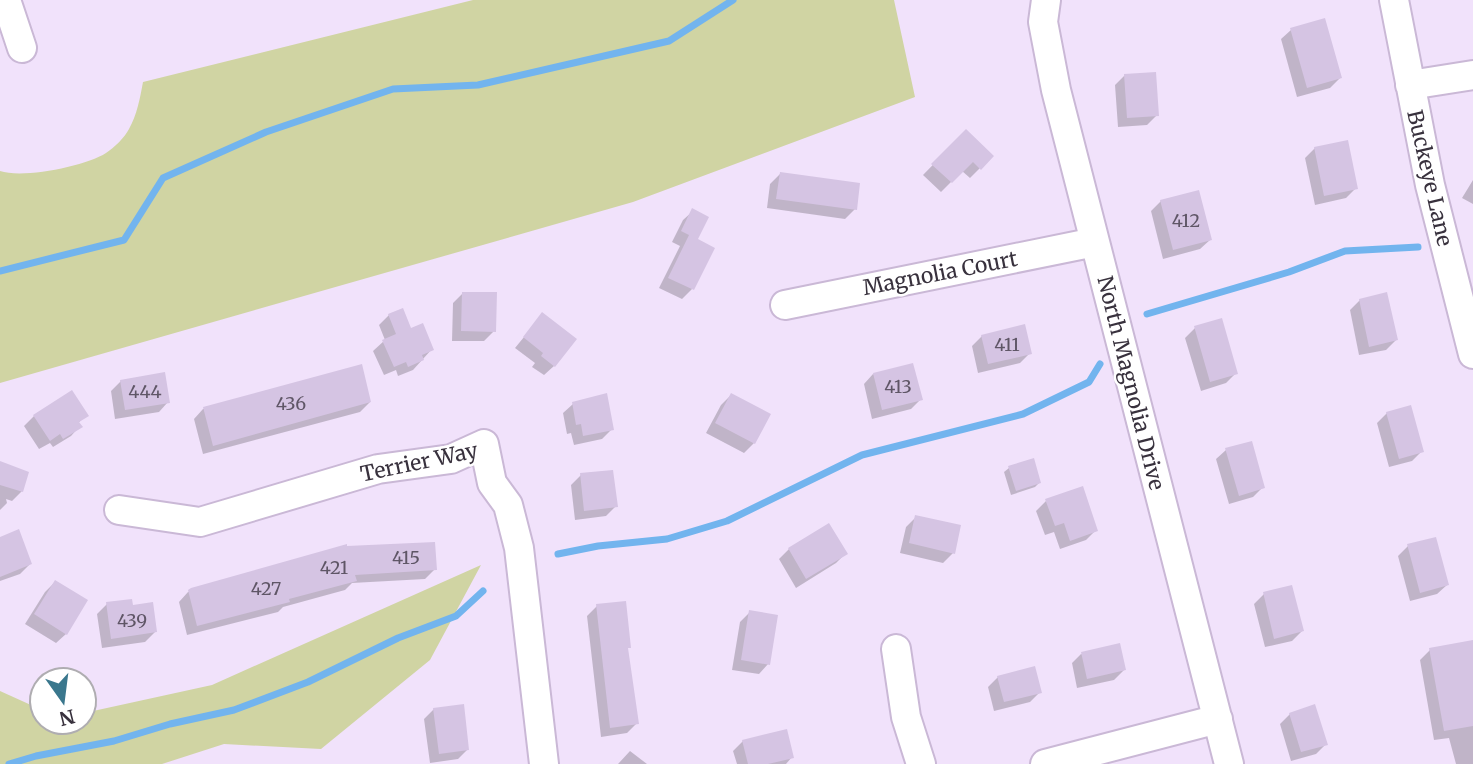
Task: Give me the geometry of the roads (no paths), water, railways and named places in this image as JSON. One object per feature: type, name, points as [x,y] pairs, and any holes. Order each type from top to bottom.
[{"type":"street","points":[[6,0],[22,48]]},
{"type":"street","name":"North Magnolia Drive","points":[[1046,0],[1043,22],[1056,90],[1229,764]]},
{"type":"street","name":"Buckeye Lane","points":[[1394,0],[1430,185],[1473,354]]},
{"type":"street","points":[[1410,85],[1473,75]]},
{"type":"street","name":"Magnolia Court","points":[[785,305],[1095,242]]},
{"type":"street","name":"Terrier Way","points":[[119,510],[200,522],[378,469],[451,458],[484,444],[492,483],[508,505],[519,548],[544,764]]},
{"type":"street","points":[[895,649],[906,717],[920,764]]},
{"type":"street","points":[[1045,764],[1218,719]]},
{"type":"waterway","points":[[0,271],[124,240],[163,178],[266,132],[393,89],[478,85],[669,41],[733,0]]},
{"type":"waterway","points":[[1147,314],[1289,272],[1345,251],[1418,247]]},
{"type":"waterway","points":[[558,554],[598,546],[667,539],[727,521],[862,455],[1023,414],[1089,382],[1100,364]]},
{"type":"waterway","points":[[9,764],[114,741],[170,724],[234,710],[308,682],[398,638],[456,616],[483,591]]}]
